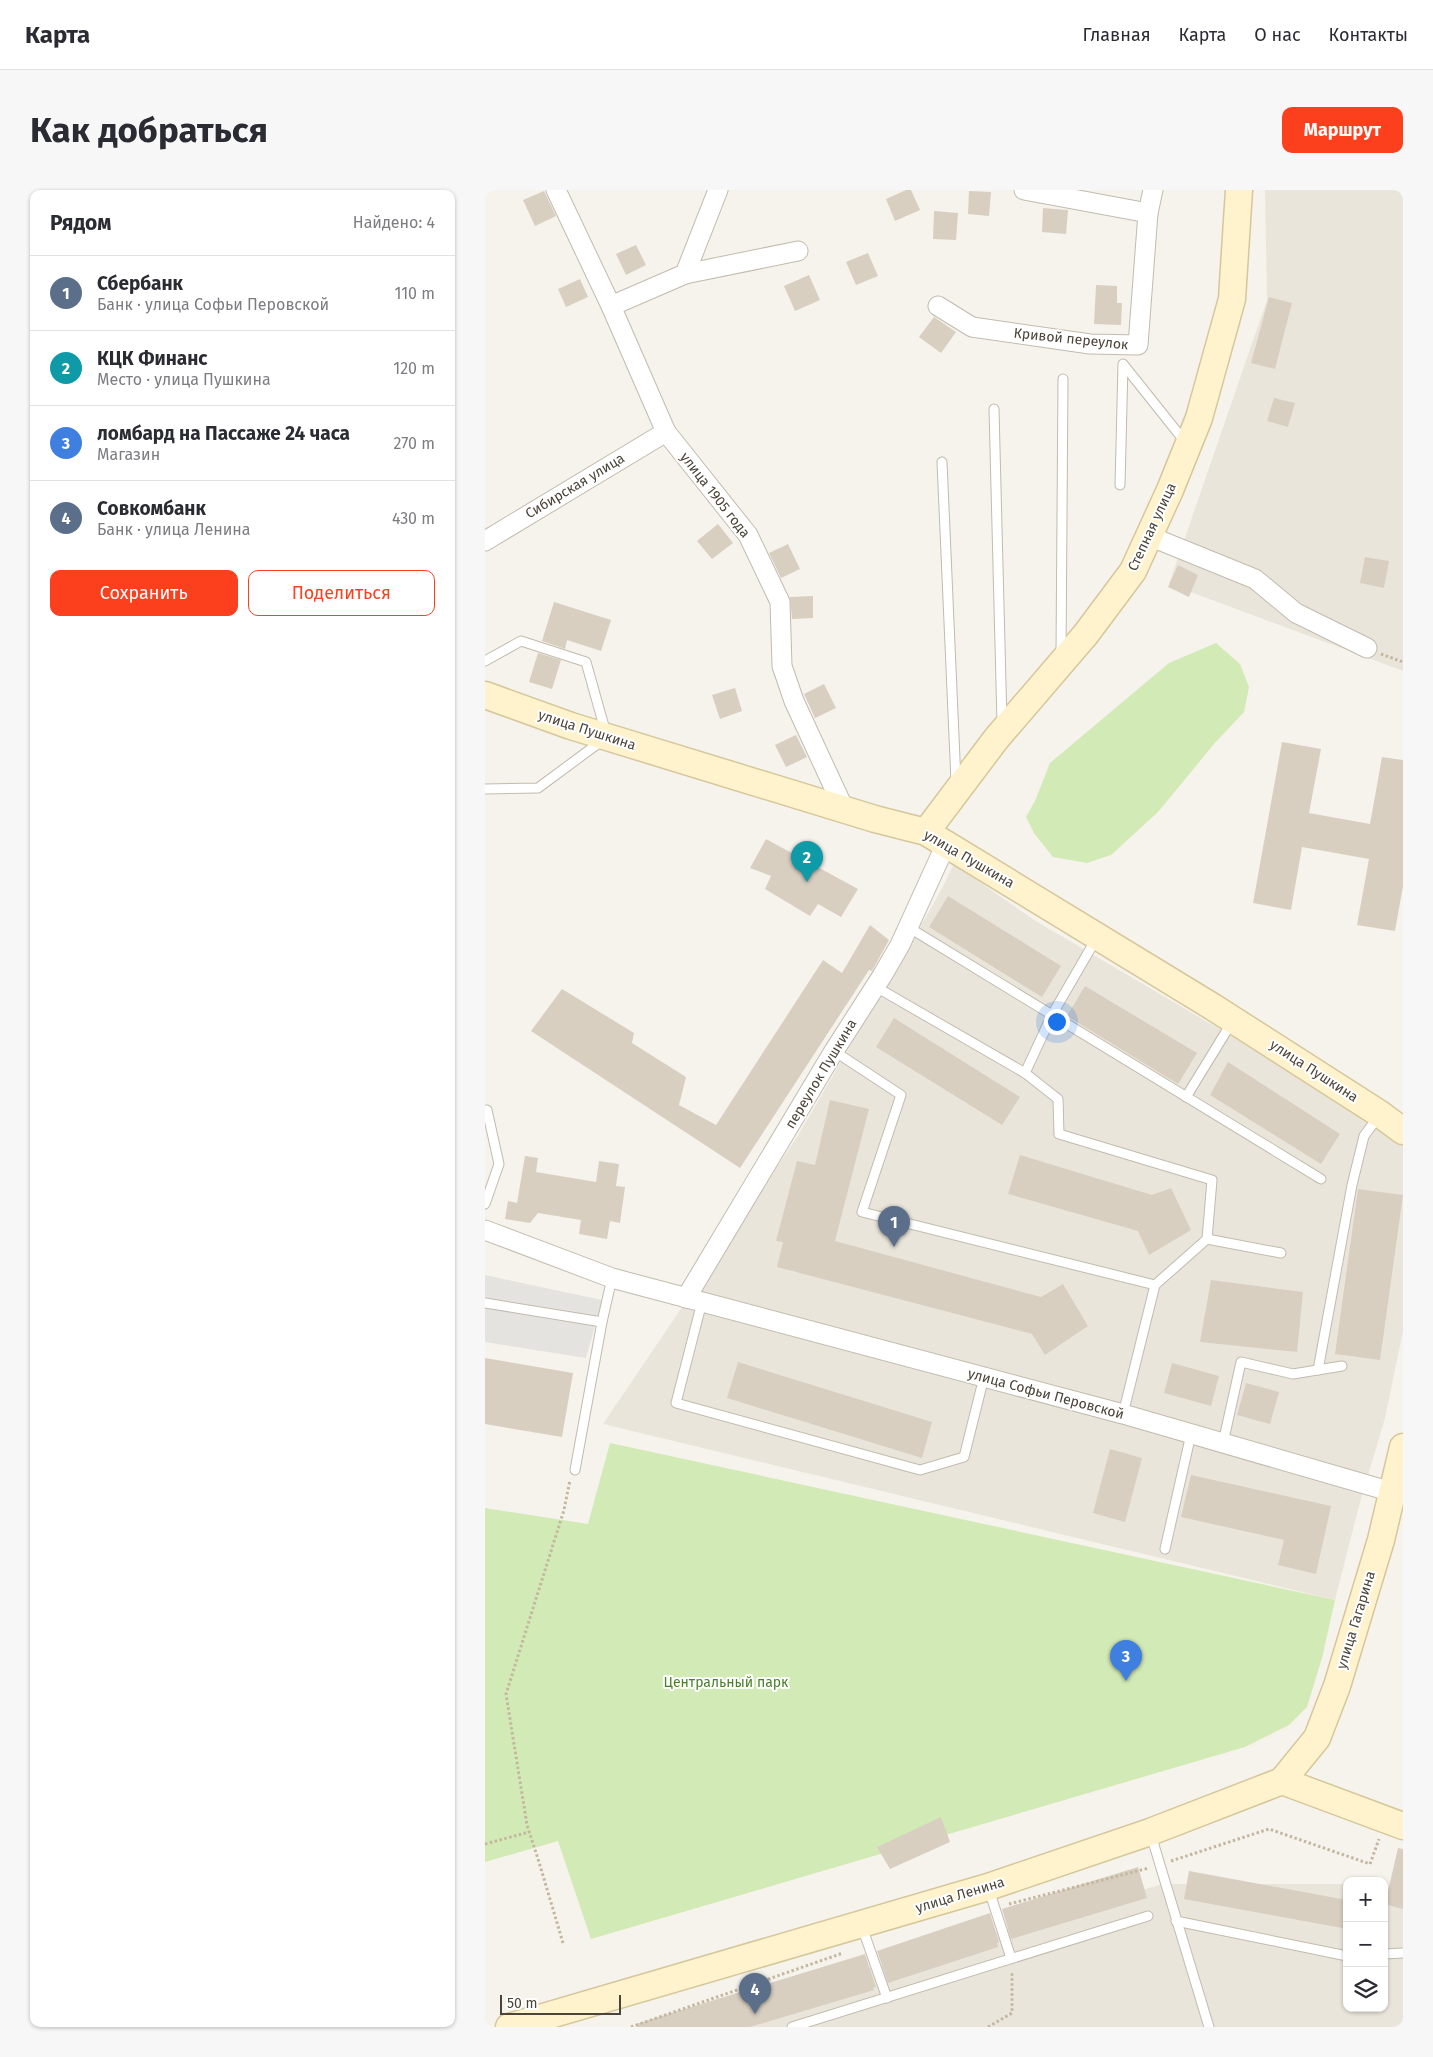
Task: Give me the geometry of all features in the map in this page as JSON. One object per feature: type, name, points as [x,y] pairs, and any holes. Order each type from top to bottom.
[{"type":"main road","name":"Степная улица","points":[[936,838],[956,792],[1002,732],[1087,634],[1133,571],[1199,418],[1232,299],[1239,190]]},
{"type":"main road","name":"улица Пушкина","points":[[485,695],[607,737],[936,838],[1233,1020],[1380,1114],[1403,1131]]},
{"type":"main road","name":"улица Гагарина","points":[[1282,1781],[1317,1738],[1337,1686],[1381,1540],[1397,1495],[1403,1447]]},
{"type":"main road","points":[[1282,1781],[1394,1823]]},
{"type":"main road","name":"улица Ленина","points":[[509,2027],[540,2023],[988,1887],[1151,1832],[1282,1781]]},
{"type":"street","name":"улица 1905 года","points":[[556,190],[611,306],[666,432],[748,535],[780,602],[782,666],[794,701],[844,809]]},
{"type":"street","points":[[685,274],[718,190]]},
{"type":"street","points":[[1024,190],[1148,214],[1153,190]]},
{"type":"street","name":"Кривой переулок","points":[[938,306],[972,327],[1090,344],[1138,345],[1148,214]]},
{"type":"street","points":[[611,306],[685,274],[798,251]]},
{"type":"street","name":"Сибирская улица","points":[[485,540],[666,432]]},
{"type":"street","points":[[1149,536],[1255,579],[1296,613],[1367,648]]},
{"type":"street","name":"переулок Пушкина","points":[[694,1300],[834,1051],[875,987],[908,927],[936,838]]},
{"type":"street","name":"улица Софьи Перовской","points":[[485,1230],[612,1278],[1123,1414],[1397,1495]]},
{"type":"lane","points":[[1120,485],[1123,364],[1188,445]]},
{"type":"lane","points":[[1061,665],[1063,379]]},
{"type":"lane","points":[[995,409],[1002,732]]},
{"type":"lane","points":[[942,462],[956,792]]},
{"type":"lane","points":[[485,661],[521,641],[586,662],[607,737],[538,788],[485,789]]},
{"type":"lane","points":[[908,927],[1321,1179]]},
{"type":"lane","points":[[1025,1073],[1052,1015],[1097,936]]},
{"type":"lane","points":[[875,987],[1025,1073],[1058,1099],[1059,1134],[1212,1180],[1207,1239],[1155,1285],[1123,1414]]},
{"type":"lane","points":[[1186,1097],[1233,1020]]},
{"type":"lane","points":[[834,1051],[901,1095],[862,1212],[1155,1285]]},
{"type":"lane","points":[[485,1204],[499,1164],[487,1110]]},
{"type":"lane","points":[[1318,1370],[1352,1185],[1364,1136],[1380,1114]]},
{"type":"lane","points":[[1207,1239],[1281,1253]]},
{"type":"lane","points":[[573,1472],[612,1278]]},
{"type":"lane","points":[[694,1300],[676,1403],[920,1470],[964,1457],[984,1377]]},
{"type":"lane","points":[[485,1303],[602,1322]]},
{"type":"lane","points":[[1223,1443],[1241,1362],[1293,1374],[1342,1366]]},
{"type":"lane","points":[[1165,1549],[1191,1434]]},
{"type":"lane","points":[[1151,1832],[1209,2027]]},
{"type":"lane","points":[[988,1887],[1011,1958]]},
{"type":"lane","points":[[792,2027],[1148,1916]]},
{"type":"lane","points":[[1176,1921],[1343,1955]]},
{"type":"lane","points":[[861,1925],[887,1998]]},
{"type":"lane","points":[[1388,1954],[1403,1953]]},
{"type":"path","points":[[1367,648],[1403,662]]},
{"type":"path","points":[[563,1943],[529,1832],[506,1694],[564,1510],[573,1472]]},
{"type":"path","points":[[1371,1864],[1394,1823]]},
{"type":"path","points":[[485,1844],[529,1832]]},
{"type":"path","points":[[989,2027],[1012,2013],[1011,1958]]},
{"type":"shaded area","points":[[1265,190],[1403,190],[1403,671],[1169,584],[1267,300]]},
{"type":"shaded area","points":[[954,864],[1034,920],[1403,1137],[1403,1331],[1385,1418],[1359,1506],[1335,1600],[603,1424],[797,1137],[938,896]]},
{"type":"shaded area","points":[[485,1275],[602,1300],[586,1358],[485,1342]]},
{"type":"shaded area","points":[[1163,1884],[1343,1884],[1343,2012],[1388,2012],[1388,1892],[1403,1895],[1403,2027],[666,2027]]},
{"type":"green space","points":[[1216,643],[1240,664],[1249,687],[1244,712],[1214,744],[1158,812],[1111,855],[1087,863],[1053,857],[1034,833],[1026,817],[1035,801],[1050,763],[1169,663]]},
{"type":"green space","name":"Центральный парк","points":[[610,1443],[1335,1600],[1322,1658],[1307,1707],[1289,1725],[1245,1747],[591,1939],[558,1841],[485,1862],[485,1508],[588,1524]]},
{"type":"building","points":[[906,190],[911,190],[920,210],[895,221],[886,199]]},
{"type":"building","points":[[544,191],[556,216],[535,226],[523,200]]},
{"type":"building","points":[[969,191],[991,192],[989,216],[968,214]]},
{"type":"building","points":[[1043,208],[1068,210],[1066,234],[1042,232]]},
{"type":"building","points":[[934,211],[958,213],[956,240],[933,239]]},
{"type":"building","points":[[636,245],[646,265],[626,275],[616,254]]},
{"type":"building","points":[[868,253],[878,276],[856,285],[846,262]]},
{"type":"building","points":[[809,275],[820,300],[795,311],[784,286]]},
{"type":"building","points":[[580,279],[588,297],[566,307],[558,289]]},
{"type":"building","points":[[1096,285],[1117,286],[1117,303],[1122,303],[1121,325],[1094,324]]},
{"type":"building","points":[[1269,297],[1292,303],[1275,369],[1251,363]]},
{"type":"building","points":[[934,317],[956,332],[941,353],[919,337]]},
{"type":"building","points":[[1274,398],[1295,403],[1288,427],[1267,421]]},
{"type":"building","points":[[718,524],[733,543],[712,559],[697,541]]},
{"type":"building","points":[[788,544],[800,569],[781,578],[769,553]]},
{"type":"building","points":[[1365,557],[1389,561],[1384,588],[1360,583]]},
{"type":"building","points":[[1178,565],[1198,575],[1189,597],[1168,587]]},
{"type":"building","points":[[813,596],[813,618],[792,619],[790,597]]},
{"type":"building","points":[[554,602],[611,620],[601,651],[567,640],[565,649],[542,641]]},
{"type":"building","points":[[538,653],[561,660],[552,689],[529,682]]},
{"type":"building","points":[[824,684],[836,708],[815,718],[804,694]]},
{"type":"building","points":[[735,688],[742,711],[720,719],[712,695]]},
{"type":"building","points":[[796,735],[807,757],[786,767],[775,745]]},
{"type":"building","points":[[1282,742],[1321,749],[1309,813],[1370,824],[1382,757],[1403,760],[1403,886],[1395,931],[1357,925],[1369,859],[1302,847],[1291,910],[1253,903]]},
{"type":"building","points":[[766,839],[858,889],[841,917],[818,904],[810,916],[765,889],[771,876],[750,868]]},
{"type":"building","points":[[948,896],[1061,966],[1042,997],[929,927]]},
{"type":"building","points":[[870,925],[889,940],[872,971],[869,970],[740,1168],[531,1031],[562,989],[634,1033],[632,1043],[686,1077],[679,1105],[716,1125],[823,960],[842,973]]},
{"type":"building","points":[[1085,986],[1197,1053],[1178,1084],[1067,1016]]},
{"type":"building","points":[[894,1018],[1020,1097],[1002,1125],[876,1047]]},
{"type":"building","points":[[1228,1062],[1340,1134],[1321,1164],[1210,1095]]},
{"type":"building","points":[[830,1100],[869,1109],[835,1241],[1041,1297],[1063,1284],[1088,1326],[1045,1355],[1032,1334],[777,1267],[783,1242],[776,1241],[797,1161],[815,1165]]},
{"type":"building","points":[[1020,1155],[1152,1195],[1171,1188],[1191,1230],[1149,1255],[1138,1231],[1008,1194]]},
{"type":"building","points":[[525,1156],[538,1158],[536,1172],[596,1182],[599,1161],[619,1164],[616,1186],[625,1187],[620,1223],[610,1221],[607,1239],[579,1234],[581,1220],[538,1213],[530,1223],[505,1219],[508,1201],[517,1203]]},
{"type":"building","points":[[1358,1189],[1403,1195],[1380,1360],[1335,1354]]},
{"type":"building","points":[[1211,1280],[1303,1292],[1297,1352],[1200,1342]]},
{"type":"building","points":[[485,1358],[573,1373],[562,1437],[485,1424]]},
{"type":"building","points":[[738,1362],[932,1422],[922,1458],[727,1398]]},
{"type":"building","points":[[1172,1363],[1219,1376],[1211,1406],[1164,1393]]},
{"type":"building","points":[[1246,1383],[1279,1392],[1270,1424],[1237,1415]]},
{"type":"building","points":[[1110,1449],[1142,1458],[1125,1522],[1093,1513]]},
{"type":"building","points":[[1191,1475],[1331,1506],[1316,1574],[1278,1565],[1284,1540],[1181,1517]]},
{"type":"building","points":[[941,1817],[950,1842],[890,1869],[877,1847]]},
{"type":"building","points":[[1398,1848],[1403,1849],[1403,1909],[1388,1905],[1388,1891]]},
{"type":"building","points":[[1138,1867],[1147,1898],[1011,1939],[1002,1909]]},
{"type":"building","points":[[1189,1871],[1343,1899],[1343,1928],[1184,1899]]},
{"type":"building","points":[[990,1913],[999,1942],[997,1943],[998,1947],[888,1983],[877,1951]]},
{"type":"building","points":[[865,1954],[876,1987],[873,1988],[874,1990],[750,2027],[637,2027],[636,2024]]},
{"type":"place","name":"КЦК Финанс","points":[[807,882]]},
{"type":"place","name":"Сбербанк","points":[[894,1247]]},
{"type":"place","name":"ломбард на Пассаже 24 часа","points":[[1126,1681]]},
{"type":"place","name":"Совкомбанк","points":[[755,2014]]}]
